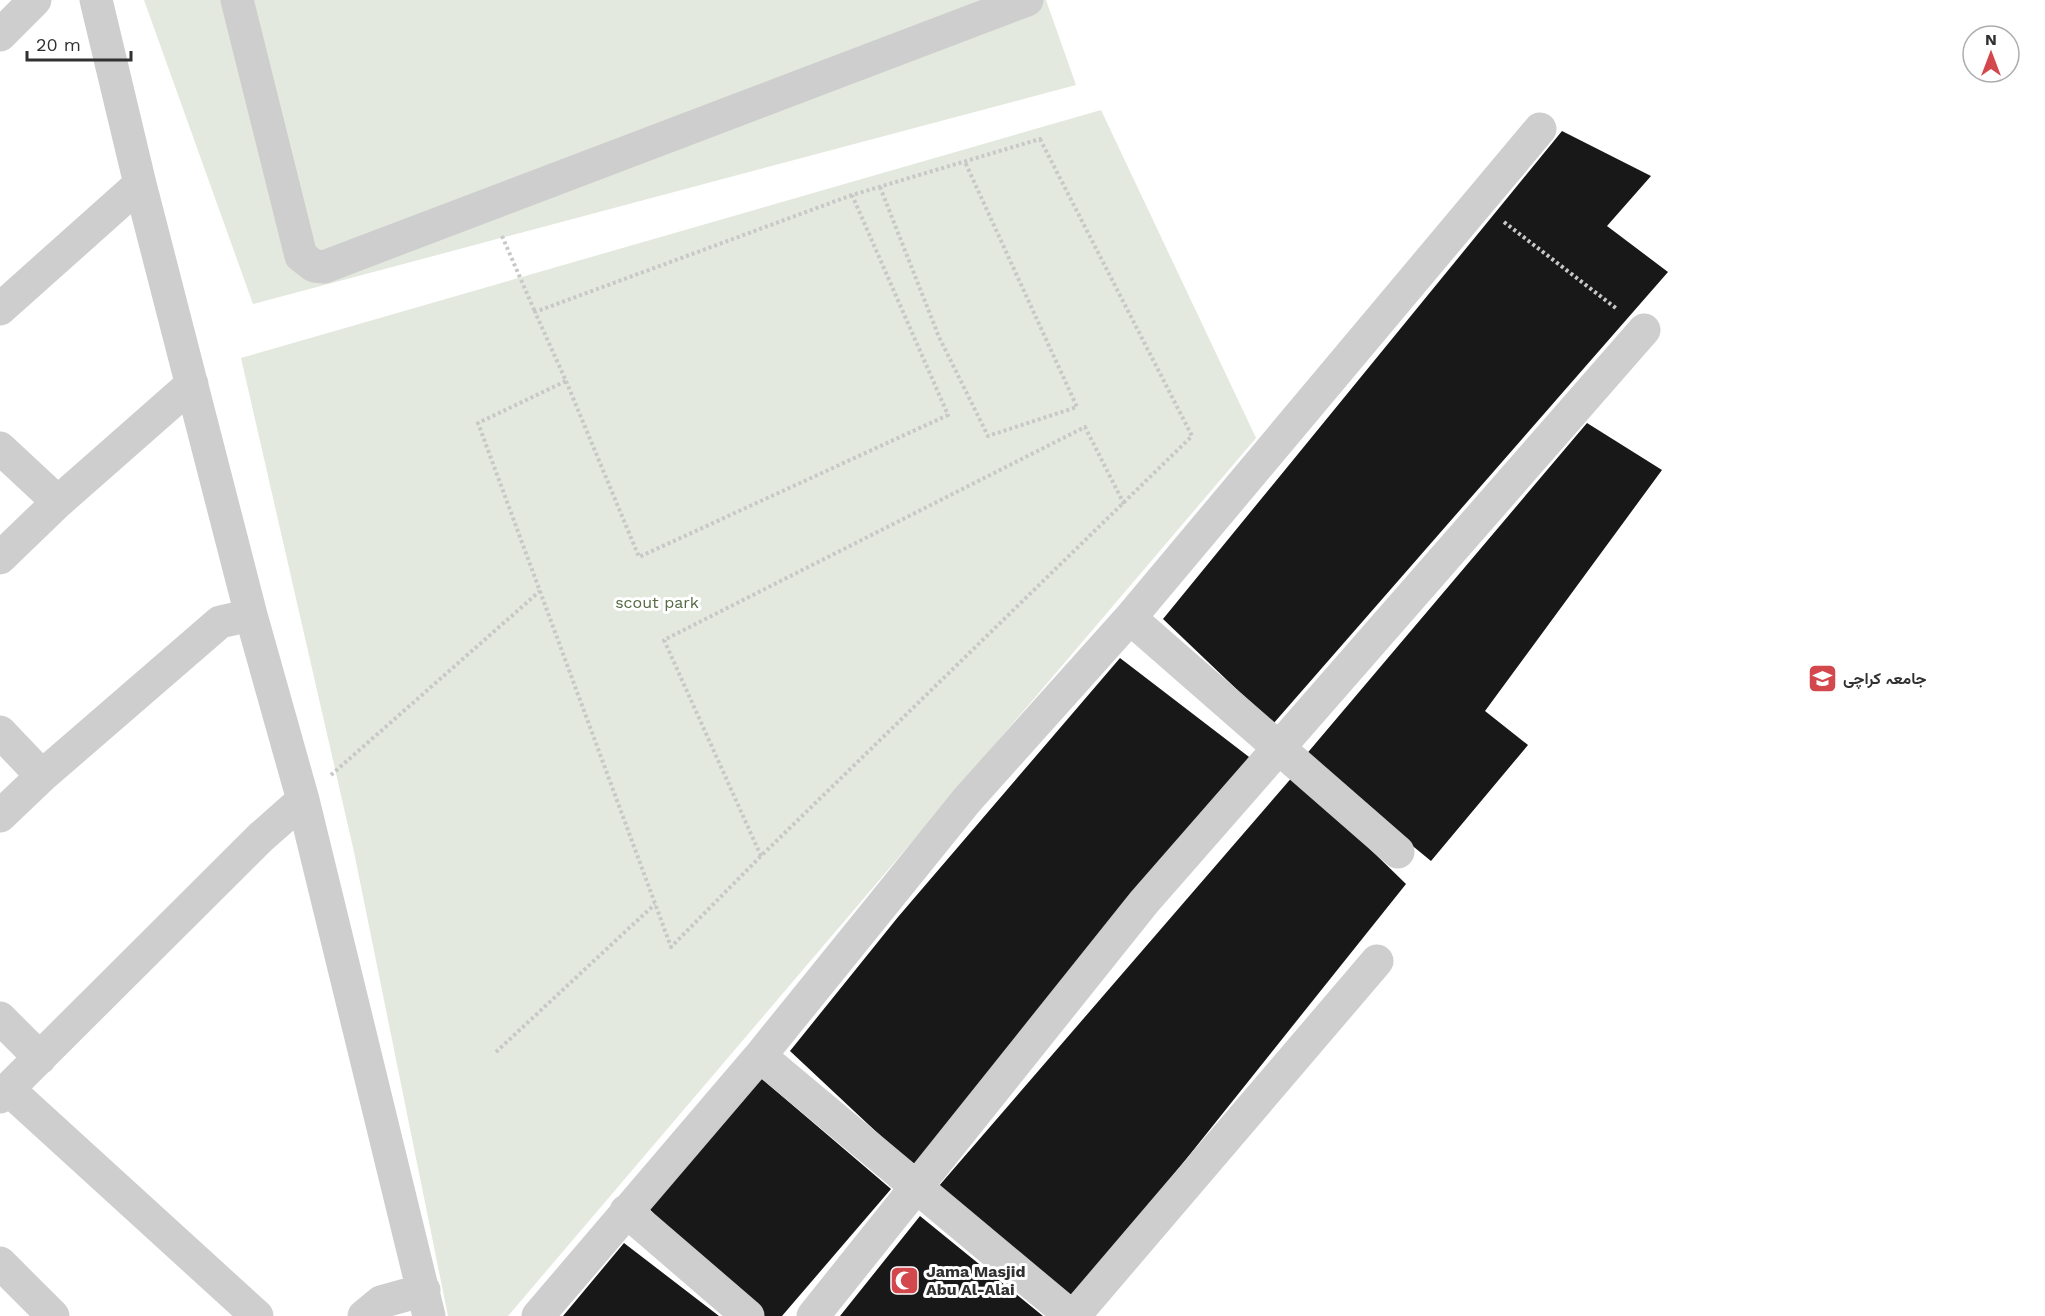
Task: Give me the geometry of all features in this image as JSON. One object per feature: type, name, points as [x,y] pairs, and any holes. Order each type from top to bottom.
[{"type":"street","points":[[0,35],[35,0]]},
{"type":"street","points":[[96,0],[140,184],[251,615],[303,801],[426,1303],[381,1302],[364,1316]]},
{"type":"street","points":[[237,0],[301,256],[306,262],[324,267],[1027,0]]},
{"type":"street","points":[[538,1316],[760,1056],[967,801],[1130,618],[1540,129]]},
{"type":"street","points":[[0,309],[140,184]]},
{"type":"street","points":[[813,1316],[1144,902],[1644,330]]},
{"type":"street","points":[[0,558],[58,502],[192,384]]},
{"type":"street","points":[[0,448],[58,502]]},
{"type":"street","points":[[0,816],[42,776],[220,622],[251,615]]},
{"type":"street","points":[[1130,618],[1398,852]]},
{"type":"street","points":[[0,732],[42,776]]},
{"type":"street","points":[[256,1316],[4,1093],[261,837],[303,801]]},
{"type":"street","points":[[760,1056],[1072,1316],[1377,961]]},
{"type":"street","points":[[0,1018],[40,1058]]},
{"type":"street","points":[[626,1211],[748,1316]]},
{"type":"street","points":[[0,1263],[53,1316]]},
{"type":"path","points":[[535,312],[852,195],[1040,139],[1192,436],[761,856],[671,947],[478,423],[566,381]]},
{"type":"path","points":[[880,186],[939,338],[988,436],[1077,407],[965,162]]},
{"type":"path","points":[[489,204],[639,557],[948,416],[852,195]]},
{"type":"path","points":[[1478,202],[1644,330]]},
{"type":"path","points":[[761,856],[664,640],[1085,427],[1124,504]]},
{"type":"path","points":[[303,801],[540,591]]},
{"type":"path","points":[[496,1052],[655,904]]},
{"type":"green space","points":[[144,0],[1046,0],[1076,85],[253,304]]},
{"type":"green space","name":"scout park","points":[[1101,110],[1256,438],[508,1316],[448,1316],[354,852],[241,358]]},
{"type":"building","points":[[1562,131],[1651,176],[1607,226],[1668,272],[1273,724],[1163,619]]},
{"type":"building","points":[[1587,423],[1662,470],[1485,711],[1528,745],[1431,861],[1304,757]]},
{"type":"building","points":[[1120,658],[1253,760],[917,1170],[790,1051],[898,917]]},
{"type":"building","points":[[1294,775],[1406,884],[1072,1302],[938,1187]]},
{"type":"building","points":[[749,1068],[891,1189],[782,1316],[751,1316],[638,1197]]},
{"type":"building","points":[[920,1216],[1043,1316],[840,1316]]},
{"type":"building","points":[[624,1243],[719,1316],[563,1316]]},
{"type":"place","name":"جامعہ کراچی","points":[[1822,678]]},
{"type":"place","name":"Jama Masjid Abu Al-Alai","points":[[905,1280]]}]
